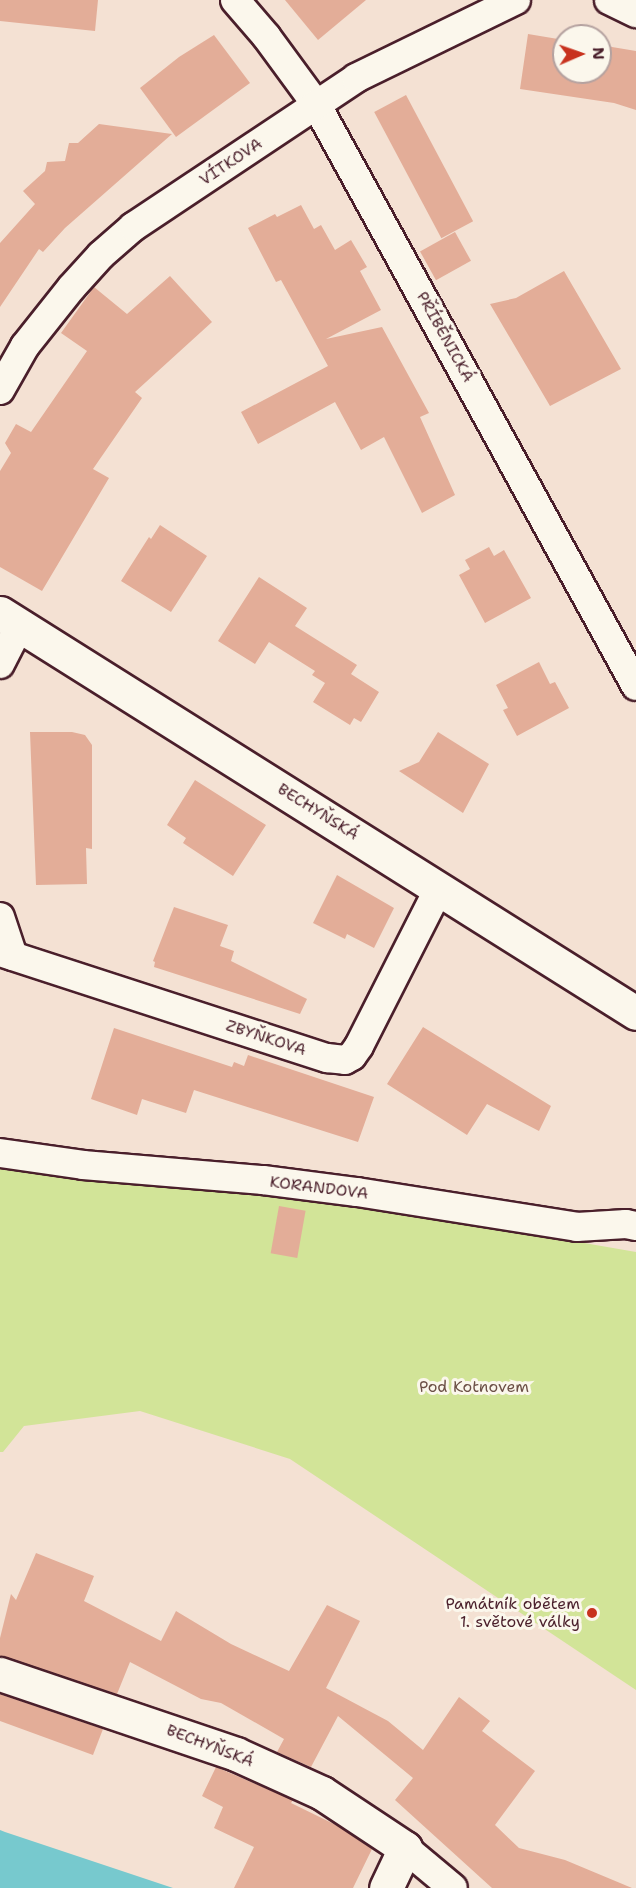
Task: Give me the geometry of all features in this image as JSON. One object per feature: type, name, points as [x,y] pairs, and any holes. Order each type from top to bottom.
[{"type":"main road","name":"BECHYŇSKÁ","points":[[10,619],[636,1013]]},
{"type":"main road","name":"BECHYŇSKÁ","points":[[0,1674],[236,1754],[322,1793],[405,1848]]},
{"type":"main road","points":[[386,1888],[405,1848]]},
{"type":"street","name":"PŘÍBĚNICKÁ","points":[[236,0],[273,45],[316,105],[636,686]]},
{"type":"street","name":"VÍTKOVA","points":[[0,390],[25,346],[101,255],[133,227],[356,78],[516,0]]},
{"type":"street","points":[[609,0],[636,13]]},
{"type":"street","points":[[0,664],[10,619]]},
{"type":"street","name":"ZBYŇKOVA","points":[[6,954],[327,1058],[345,1060],[352,1056],[358,1046],[439,888]]},
{"type":"street","points":[[0,917],[6,954]]},
{"type":"street","name":"KORANDOVA","points":[[0,1153],[83,1165],[263,1180],[357,1192],[577,1227],[626,1224],[636,1226]]},
{"type":"street","points":[[405,1848],[453,1888]]},
{"type":"green space","name":"Pod Kotnovem","points":[[0,1163],[400,1211],[636,1252],[636,1690],[290,1459],[140,1411],[24,1426],[3,1452],[0,1452]]},
{"type":"water","points":[[0,1830],[5,1832],[173,1888],[0,1888]]},
{"type":"building","points":[[0,0],[98,0],[95,31],[0,21]]},
{"type":"building","points":[[285,0],[366,0],[318,40]]},
{"type":"building","points":[[528,34],[552,38],[552,84],[612,84],[612,47],[636,51],[636,110],[614,103],[520,89]]},
{"type":"building","points":[[214,35],[250,83],[176,137],[140,88],[179,57]]},
{"type":"building","points":[[406,95],[473,221],[441,238],[374,112]]},
{"type":"building","points":[[99,124],[172,134],[65,228],[43,252],[39,249],[0,307],[0,243],[35,204],[23,191],[45,171],[47,162],[65,161],[69,143],[78,143]]},
{"type":"building","points":[[301,205],[314,229],[321,225],[335,250],[351,240],[367,267],[360,271],[381,310],[326,339],[382,327],[429,413],[420,417],[455,495],[422,513],[384,437],[361,450],[335,402],[258,444],[241,412],[328,366],[281,280],[276,282],[248,228],[275,214],[277,217]]},
{"type":"building","points":[[455,232],[471,261],[436,280],[420,251]]},
{"type":"building","points":[[564,271],[621,369],[550,406],[490,304],[516,298]]},
{"type":"building","points":[[170,276],[212,322],[135,392],[142,398],[93,469],[109,478],[42,591],[0,567],[0,471],[11,453],[5,443],[16,424],[31,432],[87,351],[61,333],[94,287],[127,314]]},
{"type":"building","points":[[160,525],[207,556],[171,612],[121,581],[149,537],[151,539]]},
{"type":"building","points":[[489,547],[494,556],[504,550],[531,598],[485,623],[459,575],[470,569],[465,560]]},
{"type":"building","points":[[259,577],[307,608],[295,626],[357,665],[351,674],[379,692],[361,722],[354,718],[350,725],[313,702],[325,683],[312,675],[315,671],[269,642],[255,664],[218,641]]},
{"type":"building","points":[[539,662],[550,684],[555,682],[569,708],[517,736],[503,710],[508,708],[496,685]]},
{"type":"building","points":[[30,732],[72,732],[85,735],[92,745],[92,849],[86,848],[87,884],[36,885]]},
{"type":"building","points":[[438,732],[489,764],[463,813],[399,771],[419,762]]},
{"type":"building","points":[[195,780],[266,825],[233,876],[183,843],[186,838],[167,825]]},
{"type":"building","points":[[337,875],[394,908],[374,948],[347,934],[345,939],[313,923]]},
{"type":"building","points":[[174,907],[228,925],[220,946],[234,951],[231,961],[307,999],[300,1014],[154,967],[155,962],[153,961]]},
{"type":"building","points":[[423,1027],[551,1106],[539,1131],[487,1104],[467,1135],[387,1084]]},
{"type":"building","points":[[114,1028],[232,1067],[234,1062],[244,1066],[248,1055],[374,1097],[358,1142],[194,1090],[186,1113],[142,1099],[137,1115],[91,1099]]},
{"type":"building","points":[[279,1206],[306,1211],[297,1258],[271,1253]]},
{"type":"building","points":[[36,1553],[94,1576],[84,1601],[161,1641],[176,1611],[231,1644],[289,1671],[327,1605],[360,1621],[326,1688],[388,1721],[423,1750],[459,1697],[490,1721],[482,1731],[535,1771],[495,1825],[519,1848],[565,1860],[632,1888],[492,1888],[395,1800],[413,1778],[338,1716],[311,1767],[277,1752],[284,1739],[221,1703],[201,1699],[130,1662],[117,1694],[0,1656],[0,1638],[11,1594],[16,1600]]},
{"type":"building","points":[[0,1694],[103,1729],[93,1755],[0,1721]]},
{"type":"building","points":[[216,1767],[293,1800],[291,1803],[338,1826],[372,1849],[353,1888],[234,1888],[254,1847],[214,1828],[223,1807],[202,1796]]},
{"type":"place","name":"Památník obětem 1. světové války","points":[[592,1613]]}]
